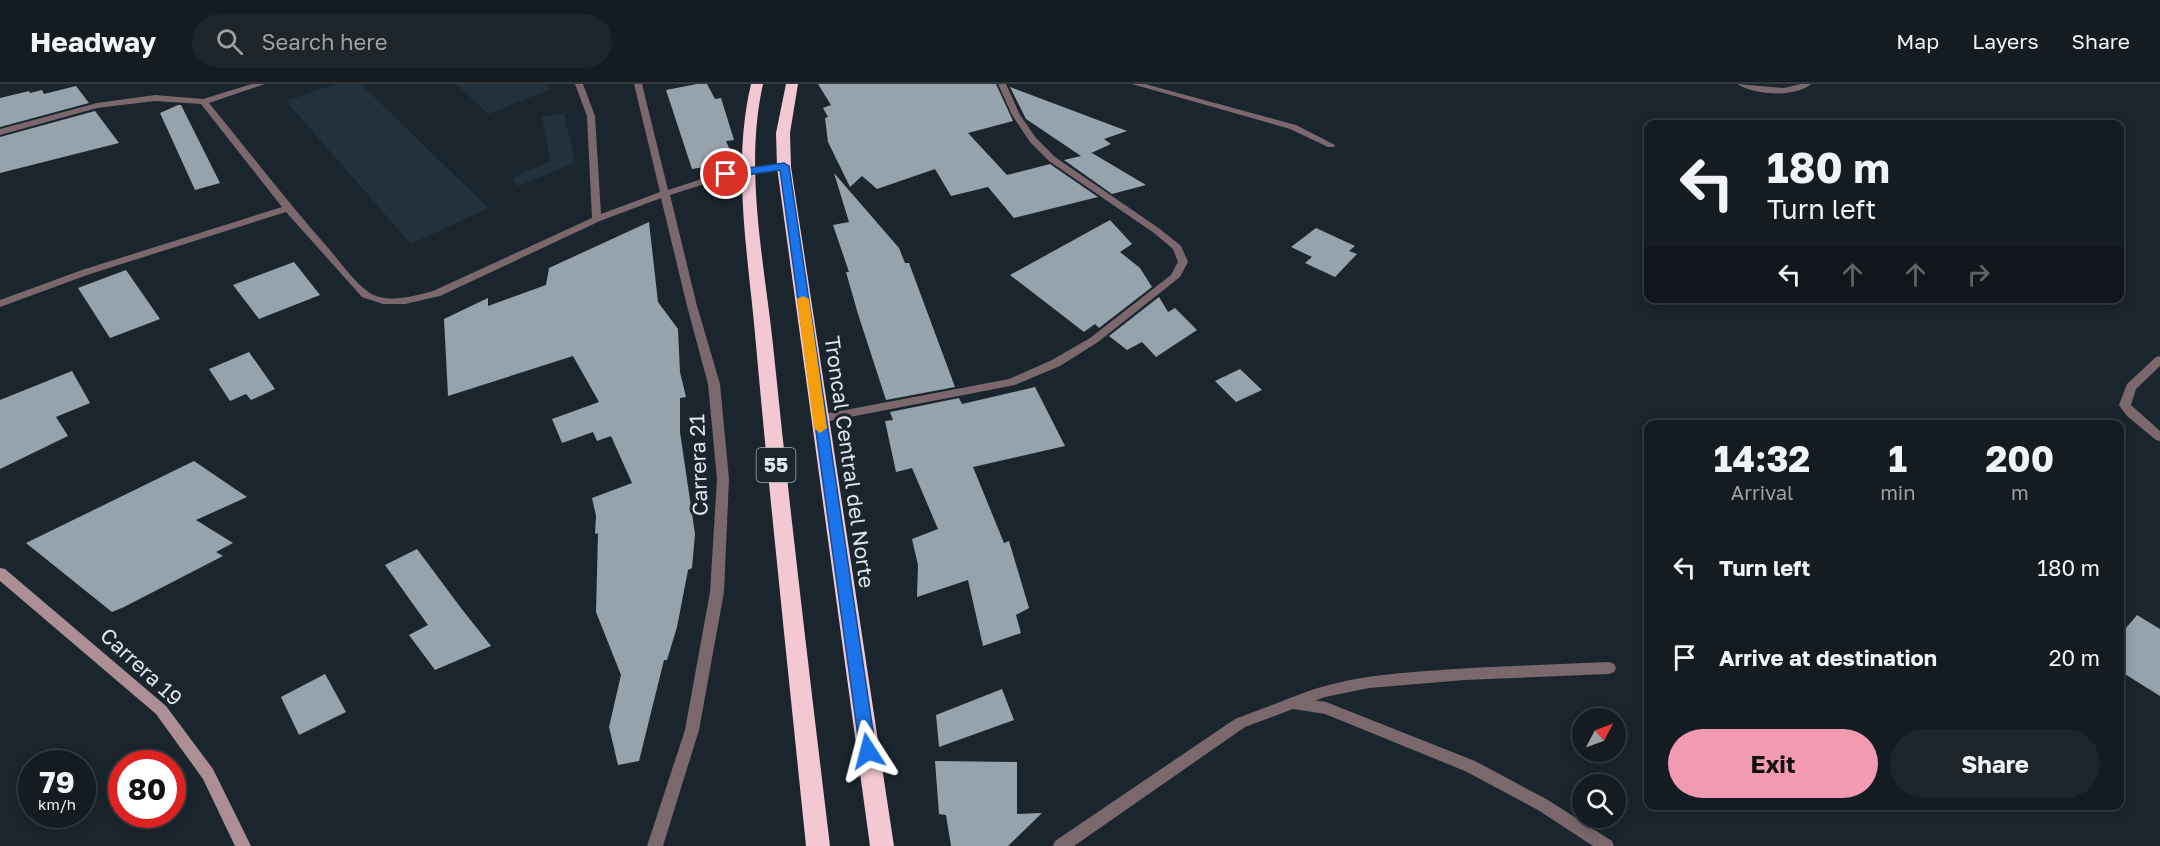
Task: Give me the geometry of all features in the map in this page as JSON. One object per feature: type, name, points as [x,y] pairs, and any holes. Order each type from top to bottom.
[{"type":"highway","name":"55","points":[[757,84],[749,119],[748,170],[773,436],[818,846]]},
{"type":"highway","name":"Troncal Central del Norte","points":[[792,84],[783,133],[784,166],[882,846]]},
{"type":"street","points":[[0,132],[131,100],[172,99],[204,102],[261,84]]},
{"type":"street","points":[[579,84],[591,116],[597,219]]},
{"type":"street","name":"Carrera 21","points":[[638,84],[664,194],[714,384],[723,479],[715,604],[692,730],[655,846]]},
{"type":"street","points":[[819,419],[1011,381],[1056,363],[1094,340],[1175,278],[1183,262],[1177,248],[1157,231],[1052,159],[1033,140],[1016,115],[1002,84]]},
{"type":"street","points":[[1136,84],[1293,127],[1331,145]]},
{"type":"street","points":[[1741,84],[1770,90],[1800,89],[1807,84]]},
{"type":"street","points":[[204,102],[288,208],[366,295],[384,301],[405,302],[436,294],[597,219],[664,194],[748,170],[784,166]]},
{"type":"street","points":[[0,304],[86,272],[288,208]]},
{"type":"street","points":[[2160,360],[2131,387],[2125,405],[2130,413],[2160,437]]},
{"type":"street","name":"Carrera 19","points":[[0,573],[161,710],[208,774],[243,846]]},
{"type":"street","points":[[1061,846],[1240,723],[1293,704],[1320,690],[1344,684],[1456,674],[1609,668]]},
{"type":"street","points":[[1293,704],[1326,708],[1470,766],[1543,805],[1606,846]]},
{"type":"shaded area","points":[[336,84],[361,84],[488,208],[411,244],[286,101]]},
{"type":"shaded area","points":[[456,84],[545,84],[551,89],[488,114]]},
{"type":"shaded area","points":[[564,113],[575,163],[518,186],[512,178],[550,161],[542,117]]},
{"type":"building","points":[[707,84],[715,99],[721,98],[734,140],[726,141],[730,150],[725,151],[730,163],[692,169],[666,90]]},
{"type":"building","points":[[818,84],[996,84],[1013,121],[968,133],[1007,175],[1050,164],[1098,197],[1014,218],[988,187],[951,196],[935,169],[877,189],[862,176],[850,187],[828,142],[825,118],[828,117],[823,108],[831,105]]},
{"type":"building","points":[[76,86],[89,103],[0,127],[0,98],[29,91],[30,93],[42,90],[44,94]]},
{"type":"building","points":[[1010,87],[1127,131],[1104,139],[1111,144],[1089,154],[1092,153],[1146,185],[1112,194],[1064,160],[1081,156],[1026,119]]},
{"type":"building","points":[[181,105],[220,183],[195,190],[160,113]]},
{"type":"building","points":[[95,111],[119,143],[0,173],[0,137]]},
{"type":"building","points":[[834,173],[899,248],[905,263],[909,263],[955,387],[886,400],[858,314],[846,272],[849,272],[833,225],[849,222]]},
{"type":"building","points":[[1110,220],[1132,244],[1120,252],[1140,268],[1152,287],[1099,328],[1095,324],[1084,332],[1010,275]]},
{"type":"building","points":[[649,222],[658,302],[678,329],[680,372],[686,397],[680,398],[680,432],[695,534],[692,568],[688,570],[677,627],[667,660],[664,660],[639,761],[618,765],[609,727],[621,675],[596,612],[598,533],[595,534],[596,516],[592,498],[632,483],[611,436],[597,441],[593,432],[562,443],[552,419],[599,402],[573,356],[448,396],[444,319],[488,298],[488,306],[546,285],[549,268]]},
{"type":"building","points":[[1316,228],[1355,246],[1349,251],[1357,254],[1335,277],[1305,263],[1312,257],[1291,247]]},
{"type":"building","points":[[294,262],[320,295],[259,319],[233,285]]},
{"type":"building","points":[[126,270],[160,319],[110,338],[78,288]]},
{"type":"building","points":[[1159,297],[1168,312],[1175,308],[1197,330],[1156,357],[1142,342],[1127,350],[1109,336]]},
{"type":"building","points":[[249,352],[275,389],[251,400],[246,394],[230,401],[209,369]]},
{"type":"building","points":[[1240,369],[1262,390],[1236,402],[1215,381]]},
{"type":"building","points":[[72,371],[90,403],[56,417],[68,436],[0,469],[0,400]]},
{"type":"building","points":[[1035,387],[1065,446],[973,467],[1004,543],[1009,541],[1029,608],[1016,615],[1021,633],[983,646],[968,580],[917,597],[918,565],[912,539],[938,529],[912,468],[896,472],[885,421],[893,420],[890,412],[959,398],[962,404]]},
{"type":"building","points":[[194,461],[247,497],[196,520],[233,543],[216,552],[223,556],[124,607],[112,612],[26,543]]},
{"type":"building","points":[[417,549],[491,646],[435,670],[409,635],[428,625],[385,565]]},
{"type":"building","points":[[2137,615],[2160,629],[2160,696],[2124,674],[2124,630]]},
{"type":"building","points":[[325,674],[346,712],[299,735],[281,697]]},
{"type":"building","points":[[1002,689],[1014,720],[939,747],[936,715]]},
{"type":"building","points":[[935,761],[1017,762],[1017,814],[1042,813],[1008,846],[951,846],[946,815],[939,814]]},
{"type":"slow traffic","points":[[803,299],[820,428]]},
{"type":"route","points":[[726,174],[784,166],[868,751]]}]
